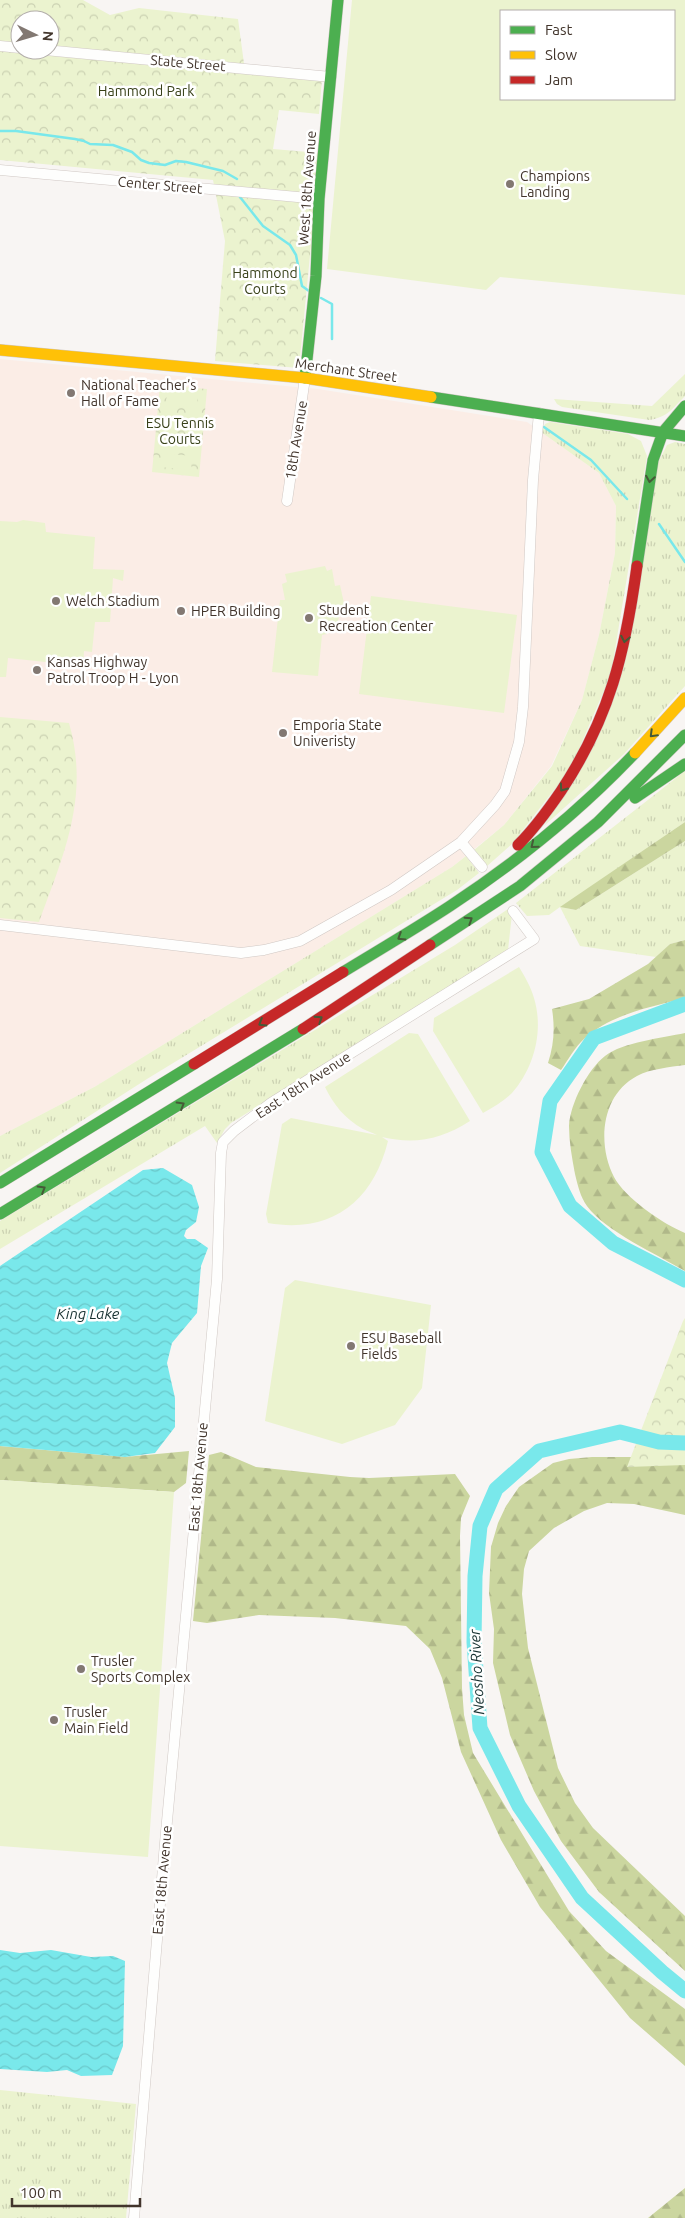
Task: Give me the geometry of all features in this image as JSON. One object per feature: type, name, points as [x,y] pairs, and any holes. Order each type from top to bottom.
[{"type":"main road","name":"West 18th Avenue","points":[[305,378],[316,276],[319,200],[338,0]]},
{"type":"main road","name":"Merchant Street","points":[[0,350],[305,378],[685,436]]},
{"type":"main road","points":[[467,895],[532,832],[578,766],[593,736],[614,686],[624,642],[653,460],[663,432],[685,406]]},
{"type":"main road","points":[[0,1182],[104,1120],[467,895],[518,858],[565,820],[662,725],[685,698]]},
{"type":"main road","points":[[0,1214],[267,1053],[520,886],[598,822],[644,778],[685,734]]},
{"type":"main road","points":[[598,822],[685,764]]},
{"type":"street","name":"State Street","points":[[60,51],[331,77]]},
{"type":"street","name":"Center Street","points":[[0,170],[319,200]]},
{"type":"street","name":"18th Avenue","points":[[287,501],[305,378]]},
{"type":"street","points":[[0,925],[241,953],[264,950],[300,941],[391,890],[461,842],[496,805],[505,791],[519,742],[527,638],[533,480],[539,413]]},
{"type":"street","points":[[461,842],[482,867]]},
{"type":"street","name":"East 18th Avenue","points":[[134,2218],[165,1843],[217,1279],[219,1180],[223,1142],[234,1131],[271,1103],[534,939],[513,910]]},
{"type":"shaded area","name":"Emporia State Univeristy","points":[[0,359],[318,389],[527,422],[599,473],[616,506],[615,553],[599,635],[582,700],[551,766],[504,825],[452,867],[96,1086],[0,1136]]},
{"type":"green space","name":"Hammond Park","points":[[0,0],[83,0],[110,15],[139,8],[238,19],[245,71],[322,79],[319,114],[279,110],[273,149],[320,153],[299,368],[215,361],[225,241],[213,180],[0,160]]},
{"type":"green space","name":"Champions Landing","points":[[352,0],[685,0],[685,295],[500,277],[486,290],[327,269]]},
{"type":"green space","points":[[250,264],[280,266],[280,280],[249,278]]},
{"type":"green space","points":[[249,283],[279,285],[278,299],[248,296]]},
{"type":"green space","points":[[685,374],[685,396],[673,409],[655,419],[649,420],[562,407],[554,399],[652,406]]},
{"type":"green space","name":"ESU Tennis Courts","points":[[160,385],[207,389],[199,477],[152,472]]},
{"type":"green space","points":[[167,391],[198,394],[197,408],[166,405]]},
{"type":"green space","points":[[165,412],[196,415],[195,429],[164,426]]},
{"type":"green space","points":[[550,422],[628,434],[641,441],[647,456],[611,674],[571,768],[512,844],[486,867],[474,850],[504,825],[552,766],[582,700],[599,635],[615,553],[616,506],[599,473],[541,432],[545,424]]},
{"type":"green space","points":[[163,432],[194,435],[193,450],[162,447]]},
{"type":"green space","points":[[675,442],[685,444],[685,686],[624,754],[544,826],[599,735],[658,463],[667,445]]},
{"type":"green space","points":[[161,453],[192,456],[191,470],[160,467]]},
{"type":"green space","name":"Welch Stadium","points":[[23,520],[45,523],[46,532],[95,537],[93,569],[124,570],[123,581],[113,578],[110,622],[95,622],[92,652],[84,651],[83,666],[8,658],[6,677],[0,677],[0,521],[17,522]]},
{"type":"green space","name":"Student Recreation Center","points":[[325,566],[327,571],[332,569],[335,586],[340,585],[345,608],[341,609],[338,621],[327,629],[327,634],[322,635],[318,676],[272,672],[280,600],[285,600],[282,584],[287,582],[285,574]]},
{"type":"green space","points":[[371,596],[517,615],[504,713],[359,694]]},
{"type":"green space","points":[[0,717],[69,723],[75,750],[77,775],[71,824],[65,848],[39,922],[0,918]]},
{"type":"green space","points":[[685,771],[685,822],[561,907],[576,910],[685,841],[685,940],[670,944],[656,957],[580,946],[560,907],[549,915],[527,916],[516,903]]},
{"type":"green space","points":[[685,822],[685,841],[576,910],[560,907]]},
{"type":"green space","points":[[466,856],[479,873],[457,890],[147,1079],[0,1173],[0,1136],[96,1086],[452,867]]},
{"type":"green space","points":[[508,909],[512,914],[508,950],[231,1123],[217,1143],[205,1126],[0,1249],[0,1221],[455,945]]},
{"type":"green space","points":[[685,940],[685,998],[645,1008],[606,1023],[581,1042],[561,1070],[548,1063],[552,1050],[552,1009],[589,999],[648,964],[670,944]]},
{"type":"green space","points":[[519,967],[531,990],[537,1011],[538,1023],[535,1048],[526,1072],[512,1093],[483,1113],[433,1031],[434,1018]]},
{"type":"green space","points":[[409,1033],[418,1034],[470,1121],[449,1132],[428,1139],[406,1140],[382,1137],[388,1141],[372,1181],[360,1197],[346,1209],[330,1218],[311,1223],[291,1225],[268,1223],[266,1214],[282,1124],[291,1118],[377,1135],[363,1129],[345,1116],[325,1087]]},
{"type":"green space","points":[[685,1033],[685,1065],[648,1072],[637,1076],[625,1084],[609,1108],[604,1136],[609,1164],[619,1185],[645,1210],[685,1233],[685,1271],[619,1233],[595,1215],[587,1206],[581,1195],[575,1174],[569,1126],[576,1098],[586,1078],[605,1056],[632,1044]]},
{"type":"green space","name":"ESU Baseball Fields","points":[[295,1280],[431,1305],[422,1388],[395,1425],[342,1444],[265,1421],[285,1288]]},
{"type":"green space","points":[[685,1318],[685,1465],[627,1467],[683,1321]]},
{"type":"green space","points":[[0,1446],[125,1457],[189,1451],[186,1483],[174,1492],[0,1480]]},
{"type":"green space","points":[[221,1452],[256,1467],[350,1477],[369,1478],[455,1474],[470,1496],[461,1518],[460,1536],[462,1688],[464,1715],[473,1753],[569,1911],[606,1951],[685,2009],[685,2066],[630,2018],[540,1907],[501,1840],[461,1752],[442,1678],[430,1649],[406,1626],[335,1618],[259,1615],[207,1623],[193,1621],[209,1455]]},
{"type":"green space","points":[[592,1457],[685,1457],[685,1515],[634,1504],[607,1503],[584,1511],[554,1528],[529,1551],[524,1569],[522,1594],[528,1648],[558,1768],[575,1803],[593,1828],[685,1916],[685,1971],[599,1892],[561,1841],[534,1791],[510,1735],[493,1663],[494,1629],[489,1593],[491,1547],[498,1523],[506,1506],[519,1487],[553,1463],[569,1459]]},
{"type":"green space","name":"Trusler Sports Complex","points":[[0,1480],[174,1492],[148,1857],[0,1846]]},
{"type":"green space","points":[[0,2090],[136,2104],[126,2218],[0,2218]]},
{"type":"green space","points":[[685,2188],[685,2218],[648,2218]]},
{"type":"water","name":"King Lake","points":[[163,1168],[192,1185],[199,1207],[196,1222],[186,1230],[184,1236],[187,1239],[195,1239],[208,1248],[201,1266],[197,1313],[172,1343],[167,1363],[175,1398],[175,1427],[155,1453],[125,1457],[0,1446],[0,1266],[143,1170]]},
{"type":"water","points":[[0,1950],[20,1953],[51,1950],[91,1957],[113,1956],[125,1961],[123,2046],[112,2075],[81,2076],[67,2070],[47,2072],[0,2069]]},
{"type":"waterway","points":[[0,131],[16,131],[75,139],[90,144],[113,145],[132,152],[141,160],[149,163],[165,165],[176,161],[186,162],[223,171],[237,179]]},
{"type":"waterway","points":[[240,197],[263,226],[290,245],[296,255],[302,286],[309,291]]},
{"type":"waterway","points":[[321,298],[332,304],[332,339]]},
{"type":"waterway","points":[[544,427],[591,460],[627,499]]},
{"type":"waterway","points":[[659,524],[685,562]]},
{"type":"waterway","name":"Neosho River","points":[[685,1004],[594,1038],[550,1101],[542,1152],[570,1206],[613,1243],[685,1280]]},
{"type":"waterway","name":"Neosho River","points":[[685,1443],[659,1442],[620,1432],[539,1451],[496,1489],[480,1526],[475,1576],[474,1642],[480,1728],[519,1806],[582,1898],[685,1991]]},
{"type":"traffic: fast","points":[[305,378],[316,276],[319,199],[338,0]]},
{"type":"traffic: fast","points":[[431,397],[685,436]]},
{"type":"traffic: fast","points":[[637,566],[653,460],[663,432],[685,406]]},
{"type":"traffic: fast","points":[[430,945],[520,886],[598,822],[685,735]]},
{"type":"traffic: fast","points":[[343,972],[437,915],[499,872],[570,815],[635,753]]},
{"type":"traffic: fast","points":[[635,798],[685,764]]},
{"type":"traffic: fast","points":[[0,1214],[303,1029]]},
{"type":"traffic: fast","points":[[0,1183],[194,1064]]},
{"type":"traffic: slow","points":[[0,350],[305,378],[431,397]]},
{"type":"traffic: slow","points":[[635,753],[685,698]]},
{"type":"traffic: jam","points":[[518,845],[541,819],[561,791],[592,737],[613,683],[621,656],[637,566]]},
{"type":"traffic: jam","points":[[303,1029],[430,945]]},
{"type":"traffic: jam","points":[[194,1064],[343,972]]},
{"type":"place","name":"Champions Landing","points":[[510,184]]},
{"type":"place","name":"National Teacher’s Hall of Fame","points":[[71,393]]},
{"type":"place","name":"Welch Stadium","points":[[56,601]]},
{"type":"place","name":"HPER Building","points":[[181,611]]},
{"type":"place","name":"Student Recreation Center","points":[[309,618]]},
{"type":"place","name":"Kansas Highway Patrol Troop H - Lyon","points":[[37,670]]},
{"type":"place","name":"Emporia State Univeristy","points":[[283,733]]},
{"type":"place","name":"ESU Baseball Fields","points":[[351,1346]]},
{"type":"place","name":"Trusler Sports Complex","points":[[81,1669]]},
{"type":"place","name":"Trusler Main Field","points":[[54,1720]]},
{"type":"park label","name":"Hammond Courts","points":[[265,282]]}]
